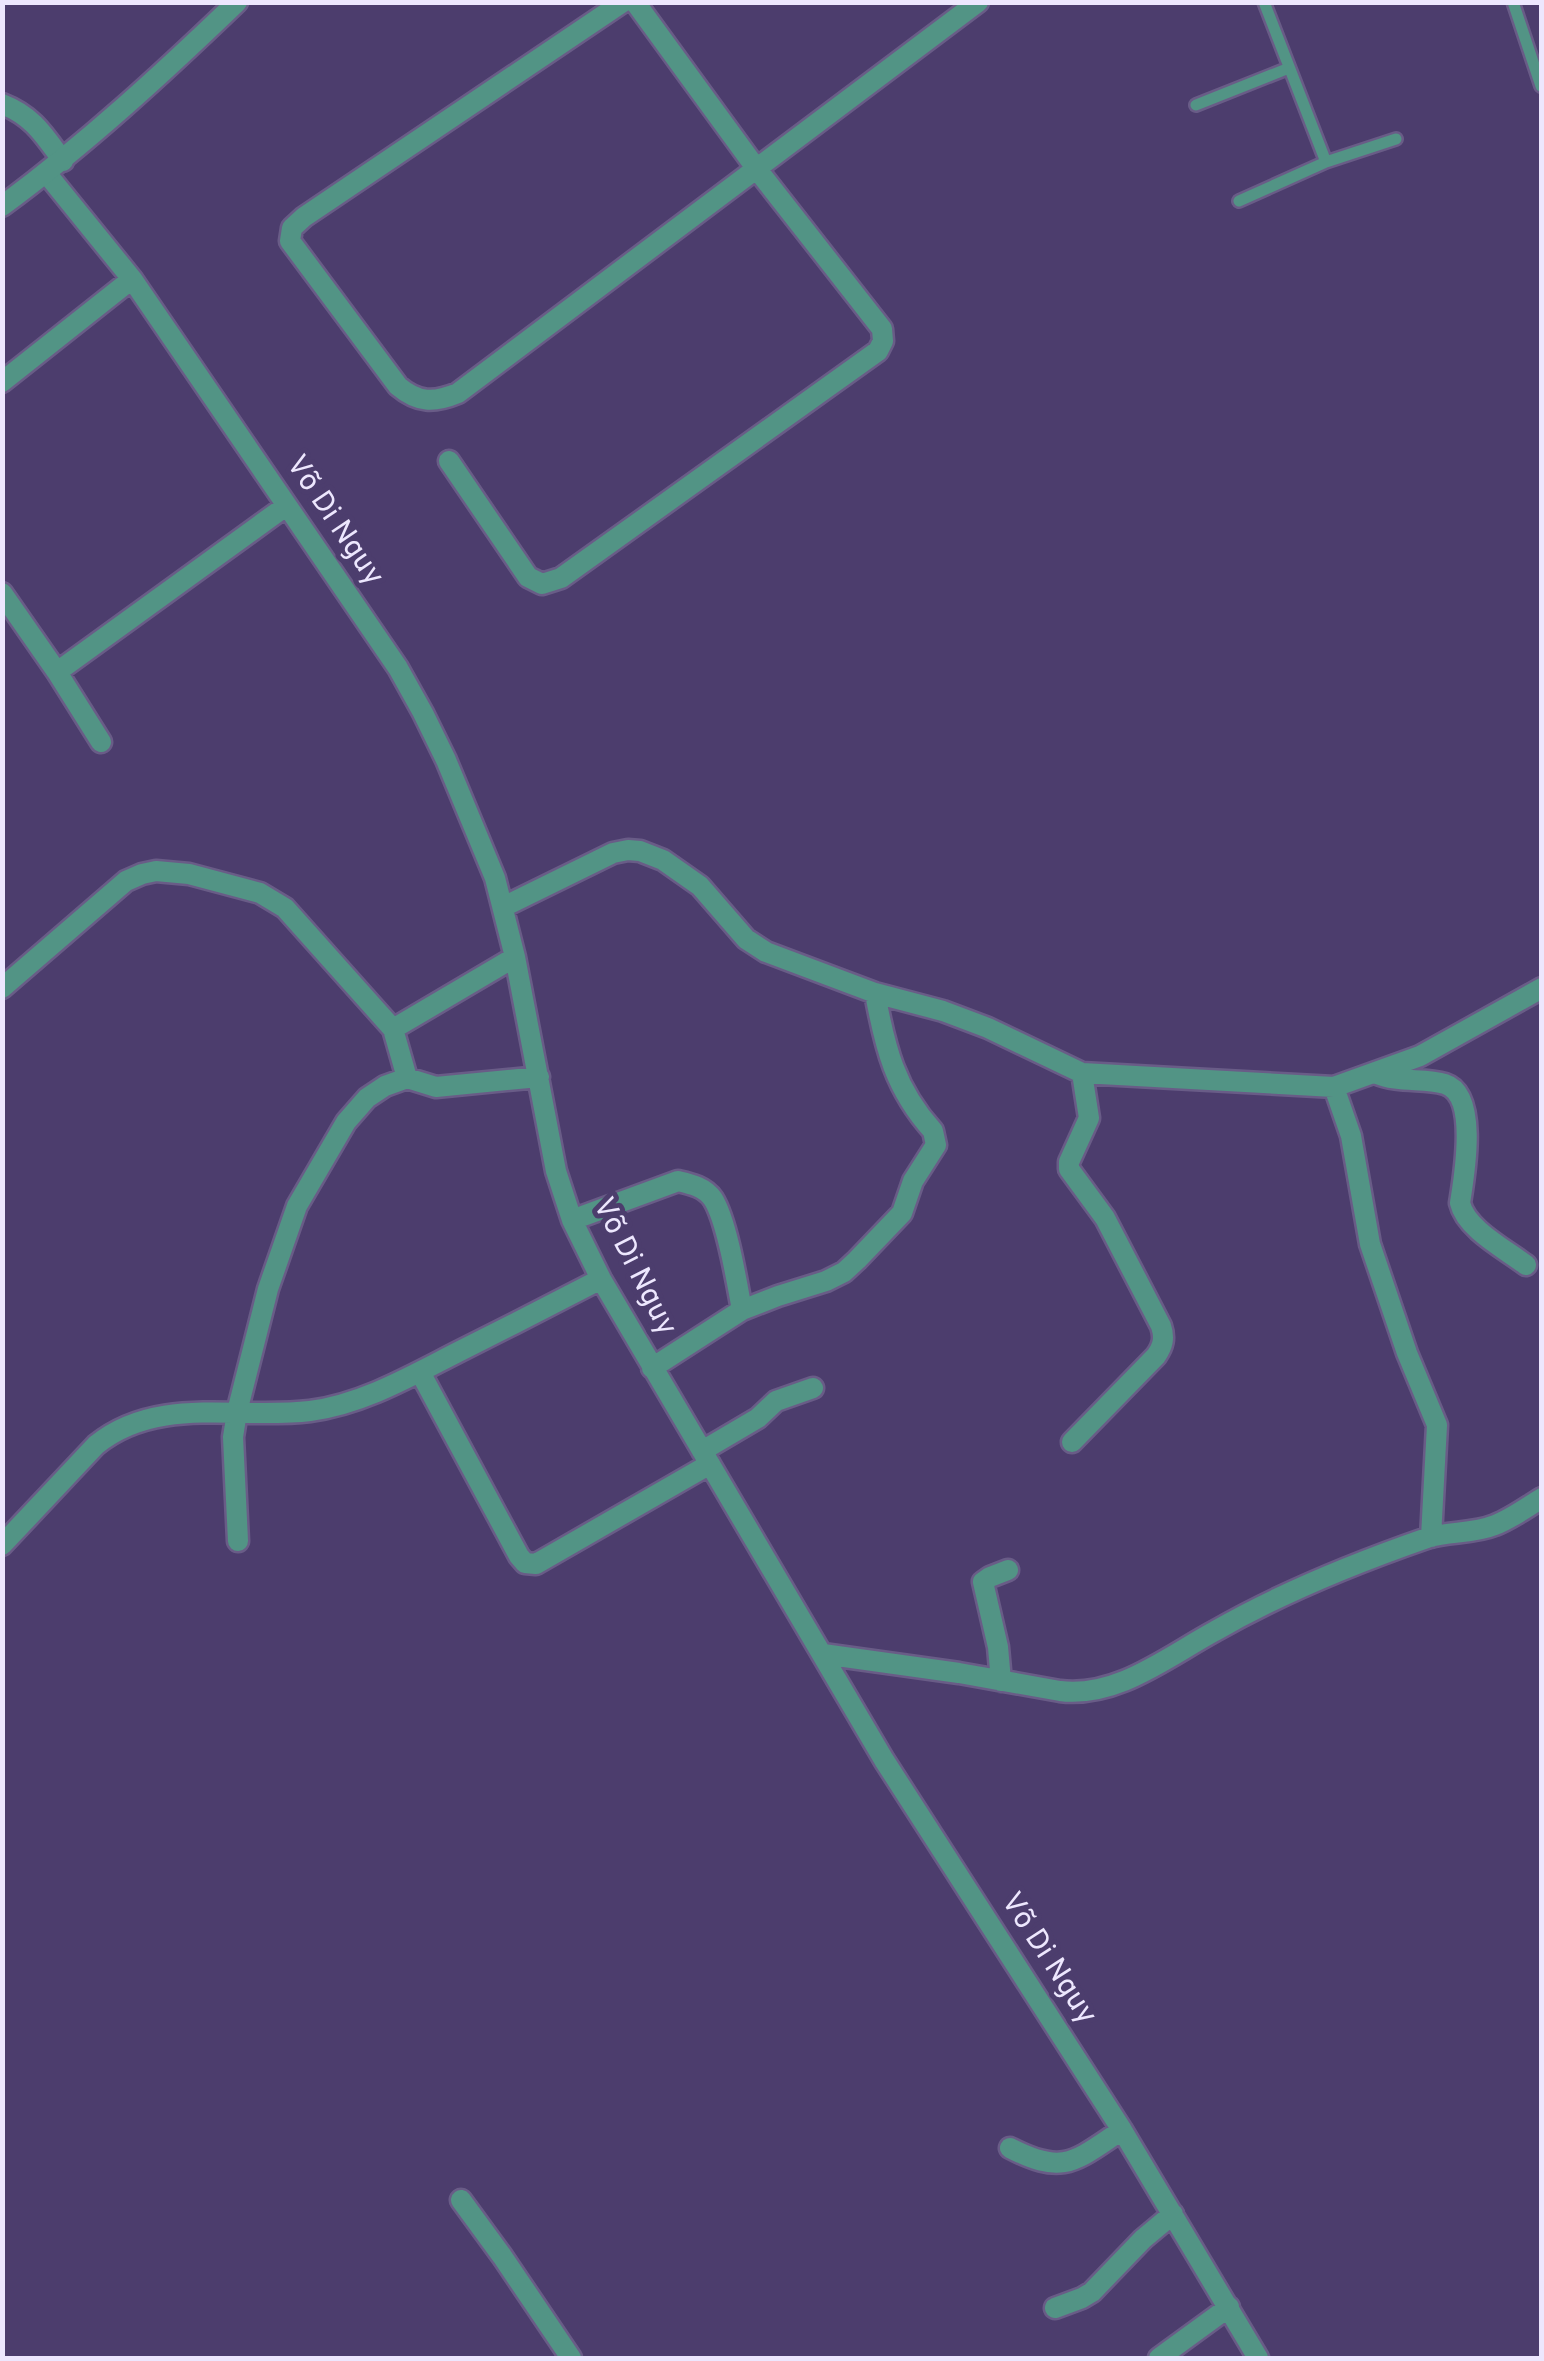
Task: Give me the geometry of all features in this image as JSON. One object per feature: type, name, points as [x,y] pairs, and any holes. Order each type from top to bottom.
[{"type":"street","points":[[2,206],[55,167],[237,2]]},
{"type":"street","points":[[623,2],[292,228],[290,241],[398,386],[416,399],[433,401],[458,393],[978,2]]},
{"type":"street","points":[[449,461],[528,578],[542,584],[561,578],[878,351],[883,341],[882,329],[756,168],[635,2]]},
{"type":"street","name":"Võ Di Nguy","points":[[2,104],[32,120],[55,167],[406,683],[446,760],[489,860],[515,957],[556,1171],[572,1220],[601,1279],[884,1760],[1122,2130],[1258,2358]]},
{"type":"street","points":[[2,382],[132,279]]},
{"type":"street","points":[[57,672],[286,506]]},
{"type":"street","points":[[2,594],[101,742]]},
{"type":"street","points":[[504,907],[613,853],[640,851],[663,860],[700,886],[756,946],[875,993],[988,1028],[1082,1073],[1334,1087],[1420,1056],[1535,991],[1542,1014]]},
{"type":"street","points":[[2,988],[126,881],[156,872],[189,874],[260,894],[285,908],[393,1028],[408,1078]]},
{"type":"street","points":[[393,1028],[515,957]]},
{"type":"street","points":[[652,1368],[742,1310],[844,1272],[902,1213],[913,1181],[936,1145],[934,1131],[905,1096],[894,1071],[875,993]]},
{"type":"street","points":[[1374,1072],[1394,1079],[1447,1084],[1456,1092],[1463,1106],[1466,1131],[1460,1204],[1463,1215],[1526,1265]]},
{"type":"street","points":[[1072,1442],[1156,1356],[1164,1336],[1105,1218],[1070,1169],[1069,1162],[1088,1118],[1082,1073]]},
{"type":"street","points":[[238,1540],[236,1412],[268,1288],[297,1206],[346,1122],[367,1098],[408,1078],[436,1087],[538,1078]]},
{"type":"street","points":[[1334,1087],[1351,1136],[1370,1244],[1437,1425],[1432,1536]]},
{"type":"street","points":[[572,1220],[678,1181],[694,1184],[714,1200],[742,1310]]},
{"type":"street","points":[[2,1545],[96,1444],[114,1432],[163,1415],[328,1408],[385,1389],[601,1279]]},
{"type":"street","points":[[420,1372],[519,1556],[526,1563],[536,1564],[706,1458],[776,1401],[813,1388]]},
{"type":"street","points":[[823,1654],[1074,1693],[1101,1690],[1296,1590],[1432,1536],[1496,1525],[1542,1498]]},
{"type":"street","points":[[1001,1681],[998,1646],[983,1582],[1008,1570]]},
{"type":"street","points":[[1010,2148],[1053,2165],[1091,2151],[1122,2130]]},
{"type":"street","points":[[461,2200],[571,2358]]},
{"type":"street","points":[[1055,2308],[1092,2292],[1173,2214]]},
{"type":"street","points":[[1158,2358],[1229,2307]]},
{"type":"lane","points":[[1264,2],[1326,162]]},
{"type":"lane","points":[[1514,2],[1541,86]]},
{"type":"lane","points":[[1196,105],[1289,68]]},
{"type":"lane","points":[[1239,201],[1326,162],[1396,138]]}]
